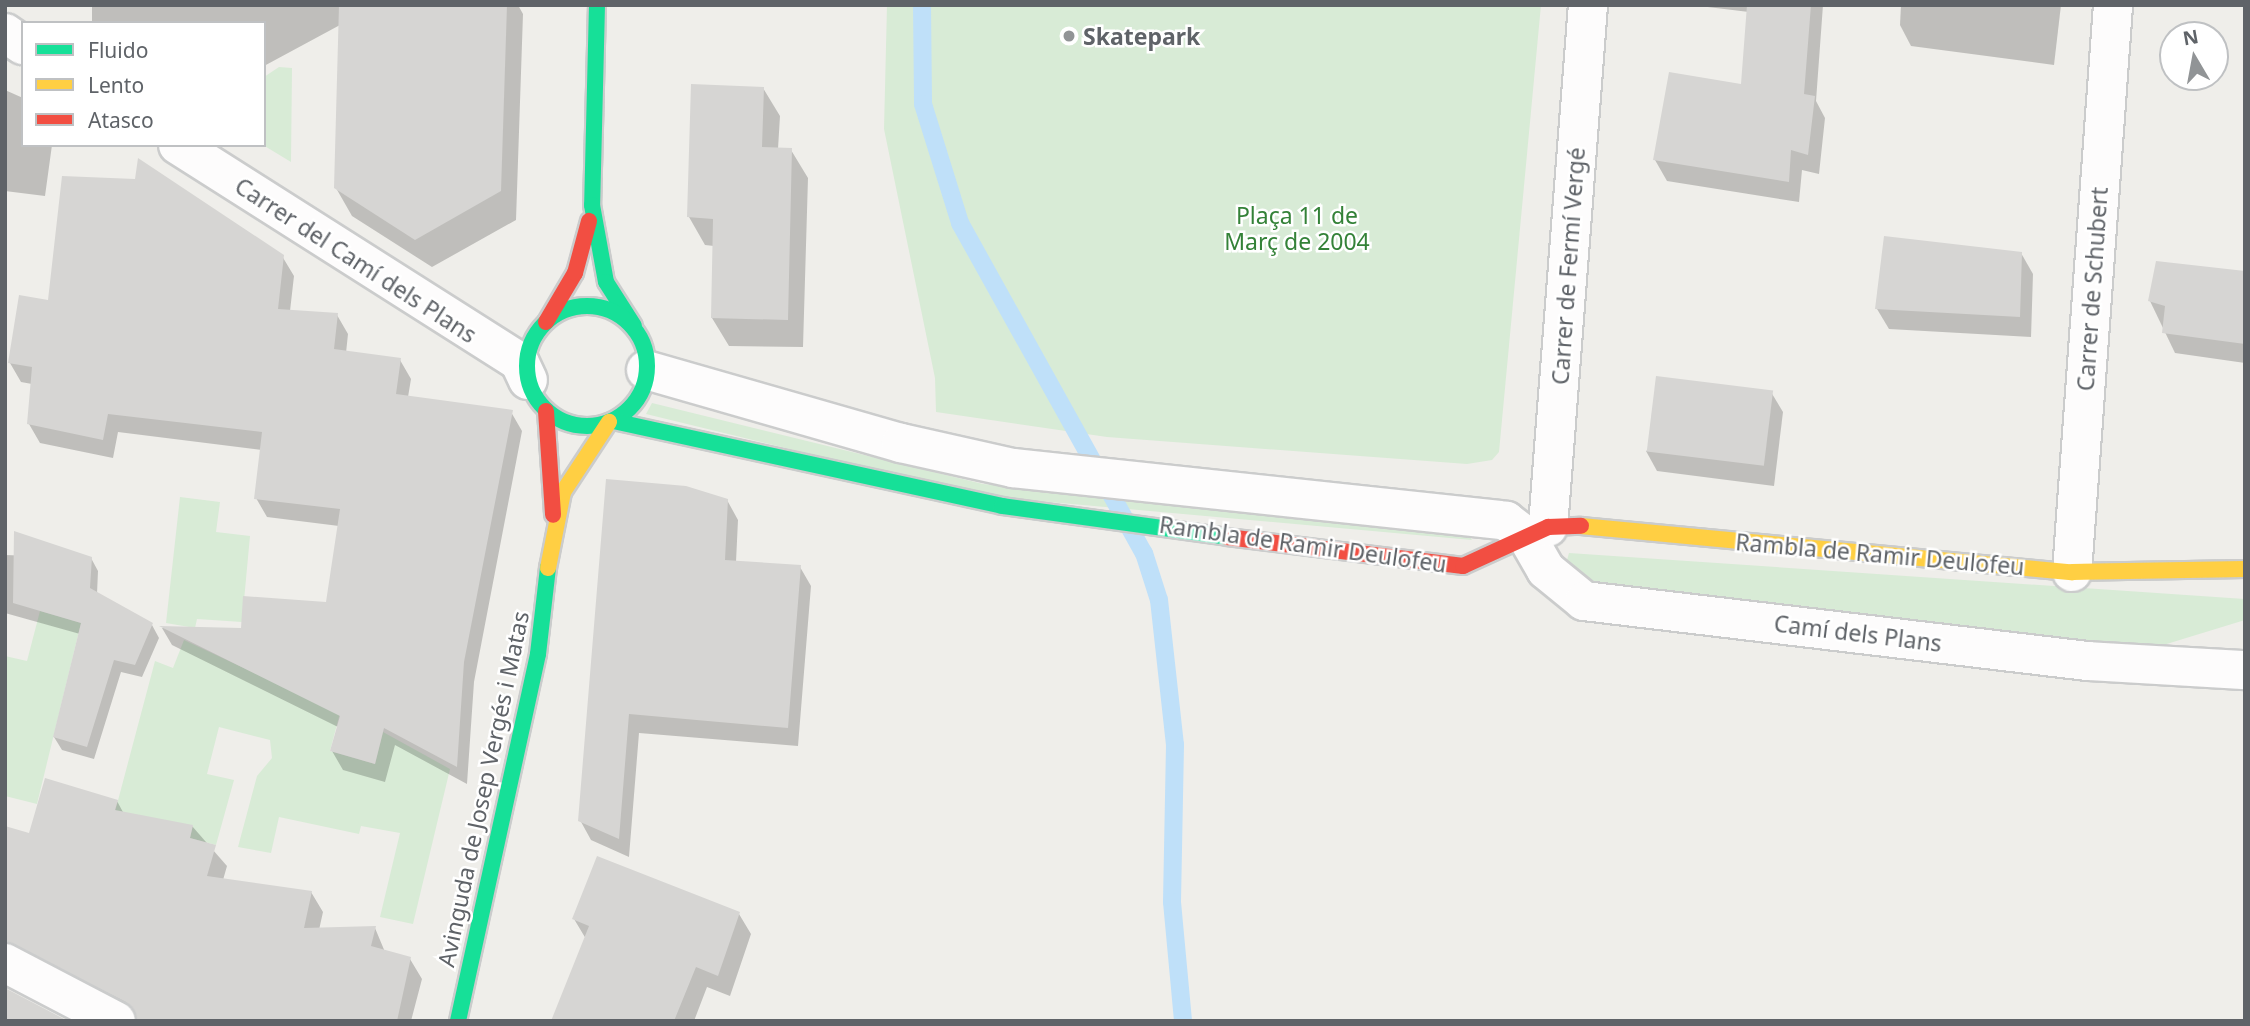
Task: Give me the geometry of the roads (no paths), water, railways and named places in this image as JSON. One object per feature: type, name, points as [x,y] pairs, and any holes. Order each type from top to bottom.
[{"type":"street","points":[[593,205],[575,273],[533,339],[537,395],[567,424],[611,421],[638,399],[646,370],[637,331],[606,282],[593,205],[597,5]]},
{"type":"street","name":"Carrer de Fermí Vergé","points":[[1527,528],[1588,5]]},
{"type":"street","name":"Carrer de Schubert","points":[[2072,572],[2113,5]]},
{"type":"street","points":[[5,33],[21,44]]},
{"type":"street","name":"Carrer del Camí dels Plans","points":[[181,147],[519,361],[537,395]]},
{"type":"street","points":[[546,322],[587,306],[615,313],[637,331]]},
{"type":"street","name":"Rambla de Ramir Deulofeu","points":[[646,370],[1013,468],[1122,478],[1527,528],[2072,572],[2245,569]]},
{"type":"street","name":"Avinguda de Josep Vergés i Matas","points":[[537,395],[553,524]]},
{"type":"street","name":"Rambla de Ramir Deulofeu","points":[[611,421],[956,497],[1079,516],[1164,524],[1452,565],[1490,556],[1527,528]]},
{"type":"street","name":"Avinguda de Josep Vergés i Matas","points":[[458,1021],[538,654],[553,524],[563,492],[611,421]]},
{"type":"street","name":"Camí dels Plans","points":[[1527,528],[1546,570],[1584,601],[2087,661],[2245,670]]},
{"type":"street","points":[[5,963],[116,1021]]},
{"type":"waterway","points":[[922,5],[923,104],[960,223],[1144,553],[1159,600],[1175,745],[1172,902],[1183,1021]]},
{"type":"place","name":"Skatepark","points":[[1069,36]]},
{"type":"park label","name":"Plaça 11 de Març de 2004","points":[[1297,228]]}]
